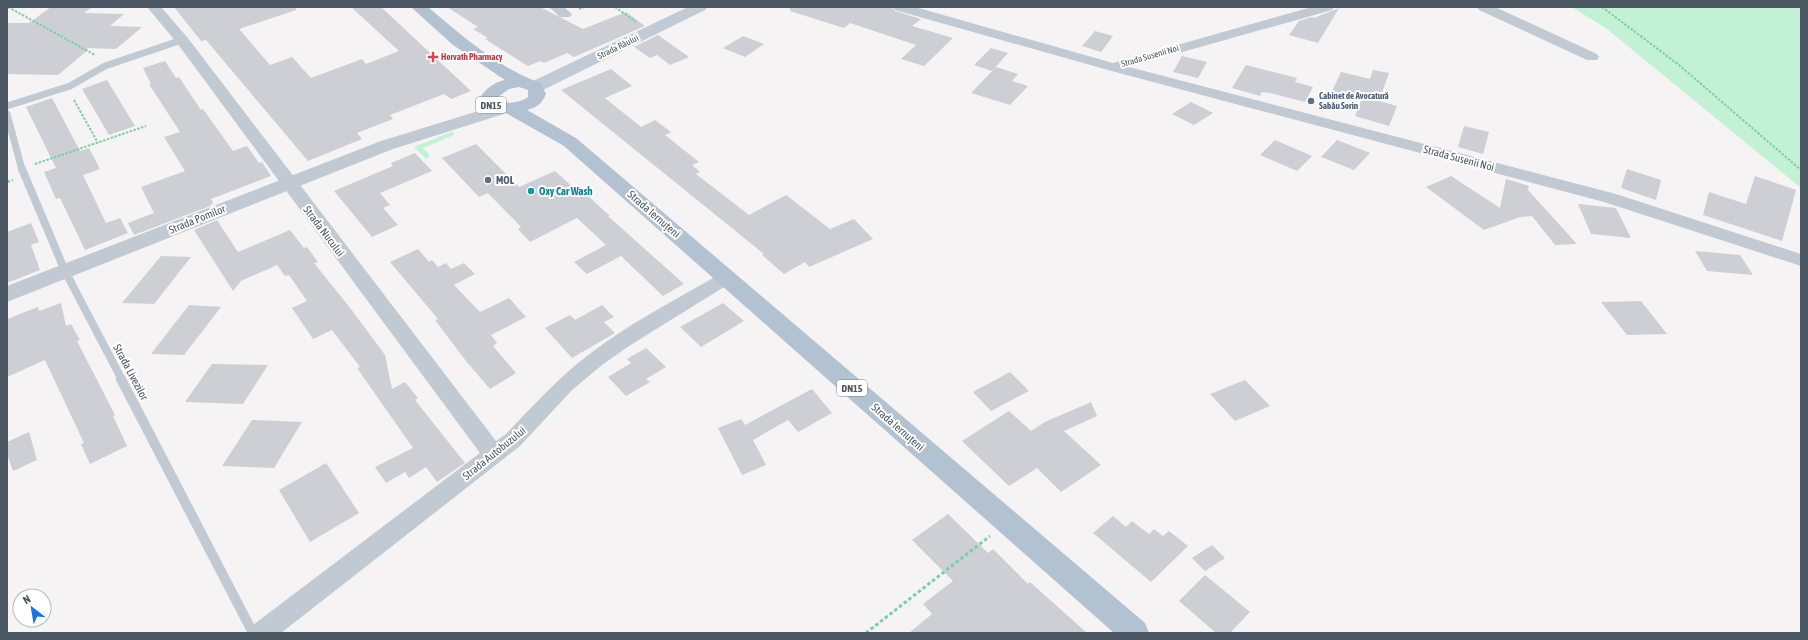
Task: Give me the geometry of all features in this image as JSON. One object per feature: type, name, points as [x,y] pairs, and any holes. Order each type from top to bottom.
[{"type":"main road","name":"Strada Iernuțeni","points":[[419,7],[459,42],[531,88],[570,142]]},
{"type":"main road","name":"Strada Râului","points":[[531,88],[700,7]]},
{"type":"main road","name":"Strada Iernuțeni","points":[[459,42],[499,102],[570,142],[1135,633]]},
{"type":"main road","name":"DN15","points":[[504,85],[531,88],[528,104],[499,102],[504,85]]},
{"type":"street","name":"Strada Nucului","points":[[154,7],[182,40],[288,183],[494,455]]},
{"type":"street","name":"Strada Susenii Noi","points":[[900,7],[1113,67],[1610,198],[1801,260]]},
{"type":"street","name":"Strada Susenii Noi","points":[[1113,67],[1327,7]]},
{"type":"street","points":[[1484,7],[1592,57]]},
{"type":"street","name":"Strada Pomilor","points":[[7,294],[288,183],[499,102]]},
{"type":"street","name":"Strada Autobuzului","points":[[262,633],[513,440],[565,385],[595,360],[628,337],[726,278]]},
{"type":"lane","points":[[7,106],[67,87],[105,66],[182,40]]},
{"type":"lane","name":"Strada Livezilor","points":[[7,114],[24,168],[24,176],[65,271],[253,633]]},
{"type":"path","points":[[8,7],[99,58]]},
{"type":"path","points":[[615,7],[638,23]]},
{"type":"path","points":[[1602,7],[1643,35],[1722,100],[1801,170]]},
{"type":"path","points":[[67,87],[98,143]]},
{"type":"path","points":[[24,168],[146,126]]},
{"type":"path","points":[[866,633],[1007,523]]},
{"type":"green space","points":[[1572,7],[1801,7],[1801,188],[1607,29]]},
{"type":"green space","points":[[451,132],[454,133],[454,135],[423,148],[430,156],[426,159],[414,147]]},
{"type":"building","points":[[51,7],[92,7],[84,13],[124,14],[110,26],[142,27],[116,49],[87,48],[88,50],[58,75],[7,74],[7,23],[29,23]]},
{"type":"building","points":[[174,7],[296,7],[296,10],[239,29],[270,65],[292,57],[311,78],[362,59],[366,64],[399,51],[351,7],[381,7],[471,91],[451,99],[444,94],[390,115],[393,119],[357,133],[362,139],[308,161],[206,40],[201,41]]},
{"type":"building","points":[[447,7],[540,7],[583,29],[626,12],[645,26],[574,57],[567,53],[544,63],[540,61],[528,66],[485,39],[488,38],[473,29],[478,27]]},
{"type":"building","points":[[790,7],[892,7],[895,11],[921,19],[912,26],[953,38],[924,66],[901,59],[916,45],[850,23],[844,28],[790,11]]},
{"type":"building","points":[[1339,8],[1318,43],[1289,35],[1299,21],[1312,17],[1314,18]]},
{"type":"building","points":[[1095,31],[1113,36],[1101,52],[1082,46]]},
{"type":"building","points":[[658,35],[689,57],[670,65],[657,55],[650,58],[634,47]]},
{"type":"building","points":[[743,36],[764,44],[745,57],[723,48]]},
{"type":"building","points":[[991,48],[1008,53],[992,71],[974,65]]},
{"type":"building","points":[[1182,56],[1207,62],[1198,78],[1173,72]]},
{"type":"building","points":[[165,61],[176,78],[179,77],[201,110],[203,109],[233,151],[247,146],[259,163],[262,162],[271,176],[211,199],[213,203],[210,206],[134,235],[128,223],[154,213],[141,187],[185,171],[164,137],[180,132],[149,84],[151,84],[143,68]]},
{"type":"building","points":[[1246,65],[1297,78],[1295,82],[1313,87],[1305,102],[1270,93],[1262,92],[1260,96],[1232,88]]},
{"type":"building","points":[[996,67],[1018,74],[1012,81],[1028,86],[1010,105],[971,93]]},
{"type":"building","points":[[611,69],[632,86],[605,98],[641,127],[655,120],[671,132],[665,135],[699,162],[692,165],[700,172],[696,174],[749,215],[786,195],[830,229],[854,219],[873,239],[809,267],[805,262],[784,274],[762,255],[764,254],[561,90]]},
{"type":"building","points":[[1373,70],[1389,73],[1379,101],[1397,106],[1389,126],[1355,116],[1361,101],[1331,93],[1341,72],[1370,79]]},
{"type":"building","points":[[107,80],[135,126],[109,135],[82,89]]},
{"type":"building","points":[[52,98],[80,151],[89,148],[100,169],[83,175],[106,223],[120,218],[128,233],[85,250],[60,198],[56,199],[44,172],[56,168],[26,107]]},
{"type":"building","points":[[1191,102],[1213,113],[1194,125],[1172,114]]},
{"type":"building","points":[[1464,126],[1489,132],[1483,154],[1458,147]]},
{"type":"building","points":[[1275,140],[1312,156],[1297,171],[1260,155]]},
{"type":"building","points":[[1337,140],[1370,153],[1354,170],[1321,157]]},
{"type":"building","points":[[476,144],[519,187],[555,171],[584,197],[588,196],[610,216],[608,216],[684,284],[663,296],[621,256],[587,274],[574,262],[606,245],[577,218],[530,242],[518,229],[521,227],[488,193],[479,197],[442,158]]},
{"type":"building","points":[[415,153],[432,171],[380,193],[390,205],[383,208],[398,225],[372,237],[334,191],[393,166],[391,163]]},
{"type":"building","points":[[1627,169],[1661,180],[1656,200],[1621,188]]},
{"type":"building","points":[[1451,176],[1500,208],[1506,179],[1529,186],[1528,190],[1577,244],[1555,245],[1532,216],[1520,217],[1484,230],[1426,187]]},
{"type":"building","points":[[1755,176],[1796,190],[1782,241],[1703,215],[1709,192],[1746,204]]},
{"type":"building","points":[[1578,204],[1616,208],[1631,238],[1591,234]]},
{"type":"building","points":[[217,220],[238,252],[290,230],[304,248],[307,247],[318,262],[314,263],[385,355],[392,389],[405,382],[418,398],[415,400],[465,463],[437,482],[426,467],[409,478],[405,472],[386,483],[375,467],[413,448],[357,368],[360,367],[332,330],[313,339],[292,308],[307,301],[289,275],[285,276],[277,265],[241,281],[233,291],[194,230]]},
{"type":"building","points":[[31,223],[39,242],[31,245],[40,270],[7,283],[7,232]]},
{"type":"building","points":[[418,249],[429,262],[432,260],[438,267],[446,263],[451,269],[464,263],[475,274],[454,285],[480,312],[509,298],[526,317],[491,335],[497,343],[493,346],[516,373],[490,389],[466,361],[435,320],[438,319],[390,262]]},
{"type":"building","points":[[1695,251],[1740,255],[1753,275],[1707,271]]},
{"type":"building","points":[[161,256],[191,257],[154,304],[122,303]]},
{"type":"building","points":[[1641,301],[1667,334],[1627,335],[1601,302]]},
{"type":"building","points":[[61,303],[66,326],[71,324],[80,340],[77,341],[115,415],[113,416],[127,446],[90,464],[81,444],[84,443],[45,360],[7,377],[7,319],[38,307],[39,311]]},
{"type":"building","points":[[723,303],[744,321],[701,347],[680,327]]},
{"type":"building","points":[[189,305],[221,307],[184,355],[151,354]]},
{"type":"building","points":[[602,305],[614,317],[604,322],[615,333],[572,358],[545,328],[570,315],[575,320]]},
{"type":"building","points":[[646,348],[666,367],[646,379],[650,382],[626,396],[608,377],[631,363],[627,359]]},
{"type":"building","points":[[212,364],[268,365],[243,404],[185,402]]},
{"type":"building","points":[[1010,372],[1029,391],[991,411],[973,392]]},
{"type":"building","points":[[1245,380],[1270,406],[1235,421],[1210,394]]},
{"type":"building","points":[[812,389],[832,413],[798,432],[788,420],[753,440],[766,465],[742,475],[718,428],[741,419],[745,425]]},
{"type":"building","points":[[1091,402],[1097,416],[1064,431],[1101,465],[1061,492],[1037,468],[1009,486],[962,441],[1009,411],[1031,431],[1045,422]]},
{"type":"building","points":[[252,420],[302,422],[274,468],[222,466]]},
{"type":"building","points":[[29,432],[37,460],[13,471],[7,454],[7,442]]},
{"type":"building","points":[[326,463],[359,513],[310,542],[279,490]]},
{"type":"building","points":[[948,514],[988,553],[993,549],[1028,584],[1030,582],[1087,633],[909,633],[932,614],[923,604],[953,581],[912,540]]},
{"type":"building","points":[[1113,516],[1126,527],[1132,521],[1149,534],[1154,529],[1163,536],[1169,531],[1188,546],[1151,582],[1093,533]]},
{"type":"building","points":[[1212,545],[1225,558],[1205,571],[1192,558]]},
{"type":"building","points":[[1205,575],[1250,612],[1230,633],[1216,633],[1179,601]]},
{"type":"place","name":"Horvath Pharmacy","points":[[433,57]]},
{"type":"place","name":"Cabinet de Avocatură Sabău Sorin","points":[[1311,101]]},
{"type":"place","name":"MOL","points":[[488,180]]},
{"type":"place","name":"Oxy Car Wash","points":[[531,191]]}]
